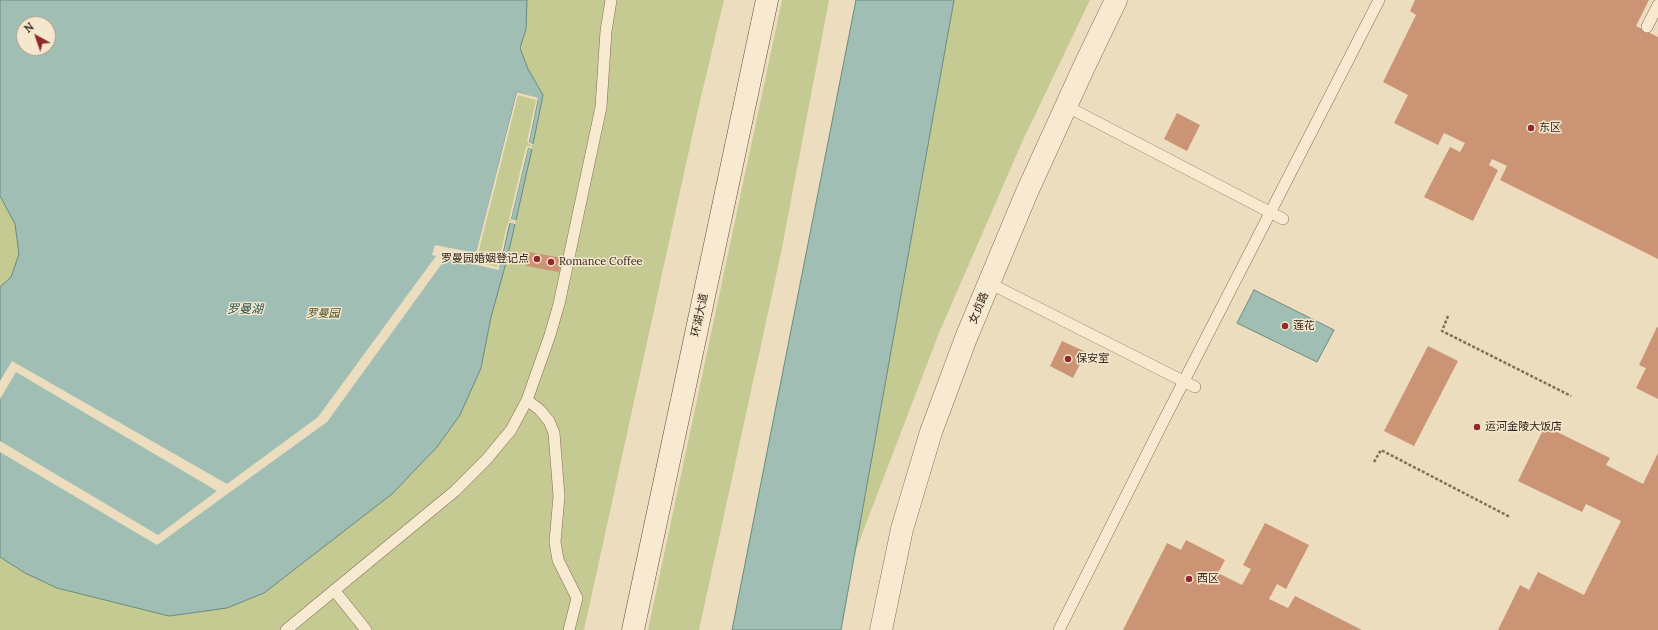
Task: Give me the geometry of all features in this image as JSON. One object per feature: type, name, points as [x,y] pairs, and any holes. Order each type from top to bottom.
[{"type":"street","name":"环湖大道","points":[[633,630],[767,0]]},
{"type":"street","name":"女贞路","points":[[880,630],[902,529],[931,432],[966,338],[1027,192],[1116,0]]},
{"type":"lane","points":[[286,630],[455,491],[481,466],[511,430],[527,400],[550,335],[559,304],[601,108],[606,31],[611,0]]},
{"type":"lane","points":[[1059,630],[1379,0]]},
{"type":"lane","points":[[1647,27],[1658,4]]},
{"type":"lane","points":[[1066,106],[1283,218]]},
{"type":"lane","points":[[989,283],[1195,388]]},
{"type":"lane","points":[[527,400],[540,410],[549,421],[554,433],[559,496],[555,542],[558,560],[577,598],[569,630]]},
{"type":"lane","points":[[334,590],[366,630]]},
{"type":"path","points":[[1448,316],[1442,331],[1570,396]]},
{"type":"path","points":[[1374,462],[1381,450],[1510,517]]},
{"type":"green space","name":"罗曼湖","points":[[0,0],[724,0],[697,114],[584,630],[0,630]]},
{"type":"green space","points":[[782,0],[829,0],[781,253],[699,630],[648,630]]},
{"type":"green space","points":[[954,0],[1090,0],[1023,140],[939,333],[854,555]]},
{"type":"water","name":"罗曼湖","points":[[0,0],[527,0],[526,29],[520,48],[528,69],[543,95],[533,144],[529,142],[538,99],[517,92],[474,263],[499,269],[510,223],[515,224],[491,317],[481,368],[460,415],[437,447],[392,494],[264,593],[227,608],[169,616],[57,588],[25,573],[0,557],[0,287],[11,277],[19,254],[15,224],[0,196]]},
{"type":"water","points":[[856,0],[954,0],[841,630],[732,630]]},
{"type":"water","points":[[528,148],[532,149],[516,220],[511,219]]},
{"type":"water","points":[[1254,290],[1334,330],[1317,362],[1237,323]]},
{"type":"pier","points":[[517,92],[538,98],[529,142],[533,144],[532,146],[527,142],[536,100],[518,95],[476,262],[497,267],[508,222],[515,222],[515,224],[509,223],[499,270],[446,258],[327,422],[157,545],[0,452],[0,441],[158,535],[217,491],[16,372],[0,399],[0,381],[12,361],[227,484],[318,417],[436,256],[432,255],[435,245],[476,253]]},
{"type":"pier","points":[[526,147],[532,147],[532,149],[528,148],[511,219],[516,220],[515,222],[509,219]]},
{"type":"building","name":"东区","points":[[1415,0],[1649,0],[1636,26],[1658,37],[1658,259],[1500,180],[1507,166],[1492,159],[1489,165],[1498,170],[1473,221],[1424,197],[1450,147],[1460,152],[1465,143],[1444,133],[1438,145],[1394,123],[1408,95],[1383,82],[1416,15],[1410,11]]},
{"type":"building","points":[[1177,113],[1200,125],[1187,151],[1164,139]]},
{"type":"building","points":[[529,252],[562,258],[559,272],[526,266]]},
{"type":"building","points":[[1657,327],[1658,399],[1636,388],[1646,368],[1639,365]]},
{"type":"building","name":"保安室","points":[[1062,341],[1086,352],[1073,378],[1050,366]]},
{"type":"building","points":[[1428,346],[1458,361],[1414,446],[1384,431]]},
{"type":"building","points":[[1545,426],[1610,458],[1606,465],[1643,484],[1658,453],[1658,630],[1498,630],[1520,585],[1529,590],[1538,572],[1584,595],[1621,521],[1586,504],[1582,512],[1518,481]]},
{"type":"building","name":"西区","points":[[1265,523],[1309,545],[1286,589],[1277,584],[1269,599],[1288,608],[1295,596],[1362,630],[1123,630],[1167,543],[1181,550],[1186,540],[1225,560],[1218,573],[1242,585],[1251,569],[1243,565]]},
{"type":"place","name":"东区","points":[[1531,128]]},
{"type":"place","name":"罗曼园婚姻登记点","points":[[537,259]]},
{"type":"place","name":"Romance Coffee","points":[[551,262]]},
{"type":"place","name":"莲花","points":[[1285,326]]},
{"type":"place","name":"保安室","points":[[1068,359]]},
{"type":"place","name":"运河金陵大饭店","points":[[1477,427]]},
{"type":"place","name":"西区","points":[[1189,579]]},
{"type":"park label","name":"罗曼园","points":[[323,314]]}]
